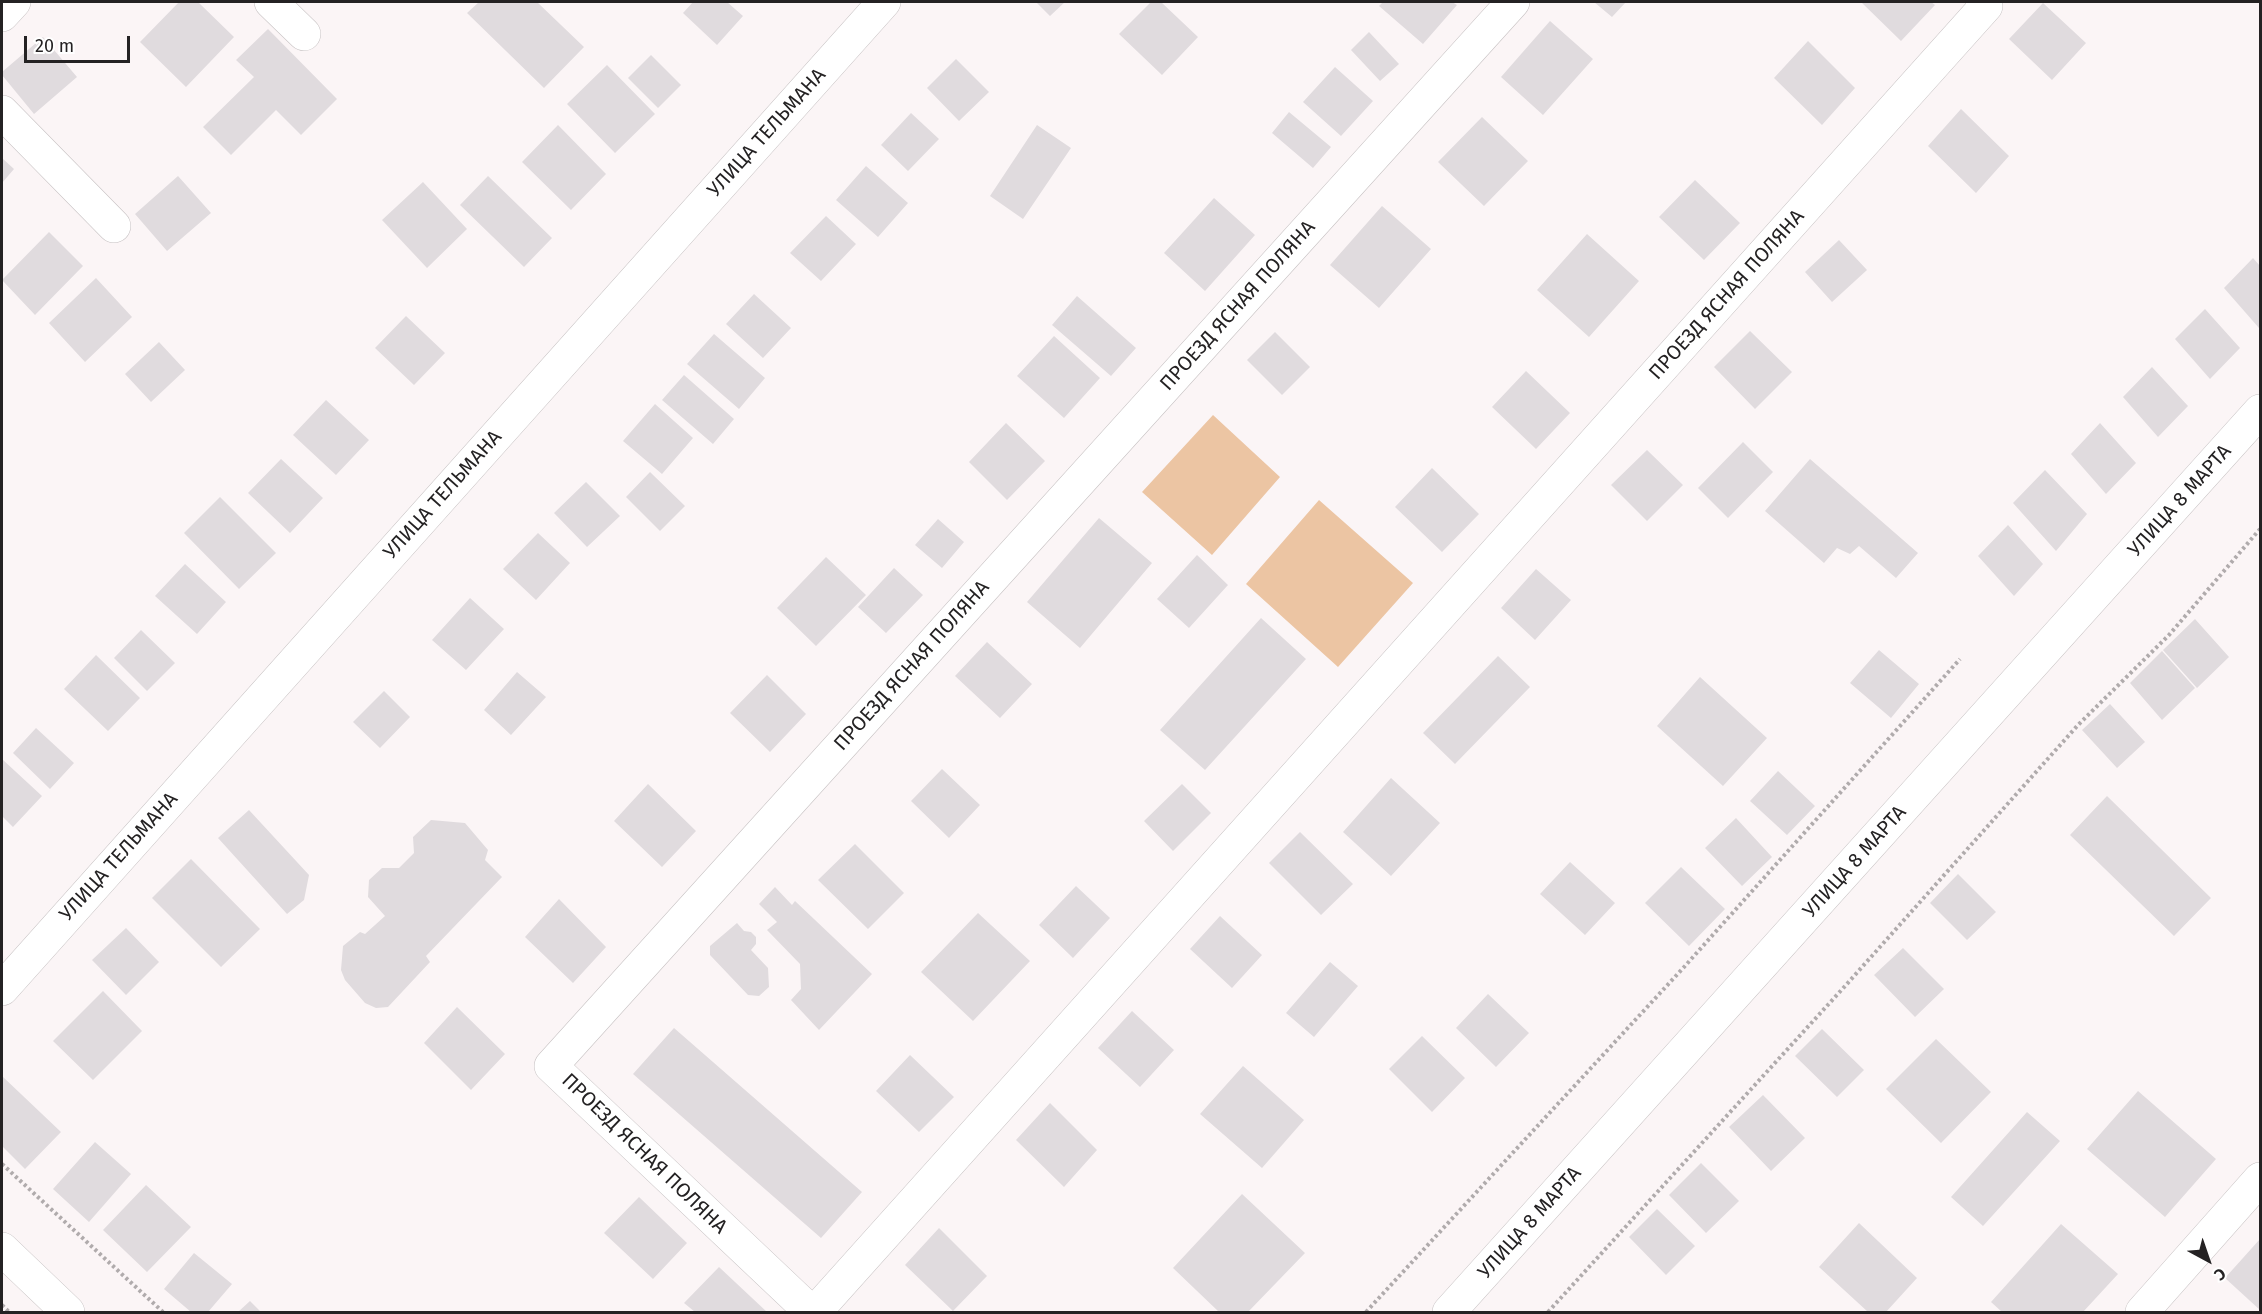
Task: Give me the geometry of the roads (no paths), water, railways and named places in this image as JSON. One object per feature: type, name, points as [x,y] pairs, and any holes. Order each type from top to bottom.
[{"type":"street","points":[[2,15],[14,2]]},
{"type":"street","points":[[271,2],[304,34]]},
{"type":"street","name":"УЛИЦА ТЕЛЬМАНА","points":[[2,988],[884,2]]},
{"type":"street","name":"ПРОЕЗД ЯСНАЯ ПОЛЯНА","points":[[1513,2],[551,1066],[813,1312],[1986,6],[1982,2]]},
{"type":"street","points":[[2,112],[114,226]]},
{"type":"street","name":"УЛИЦА 8 МАРТА","points":[[1449,1312],[2260,411]]},
{"type":"street","points":[[2142,1312],[2260,1179]]},
{"type":"street","points":[[2,1249],[68,1312]]}]
